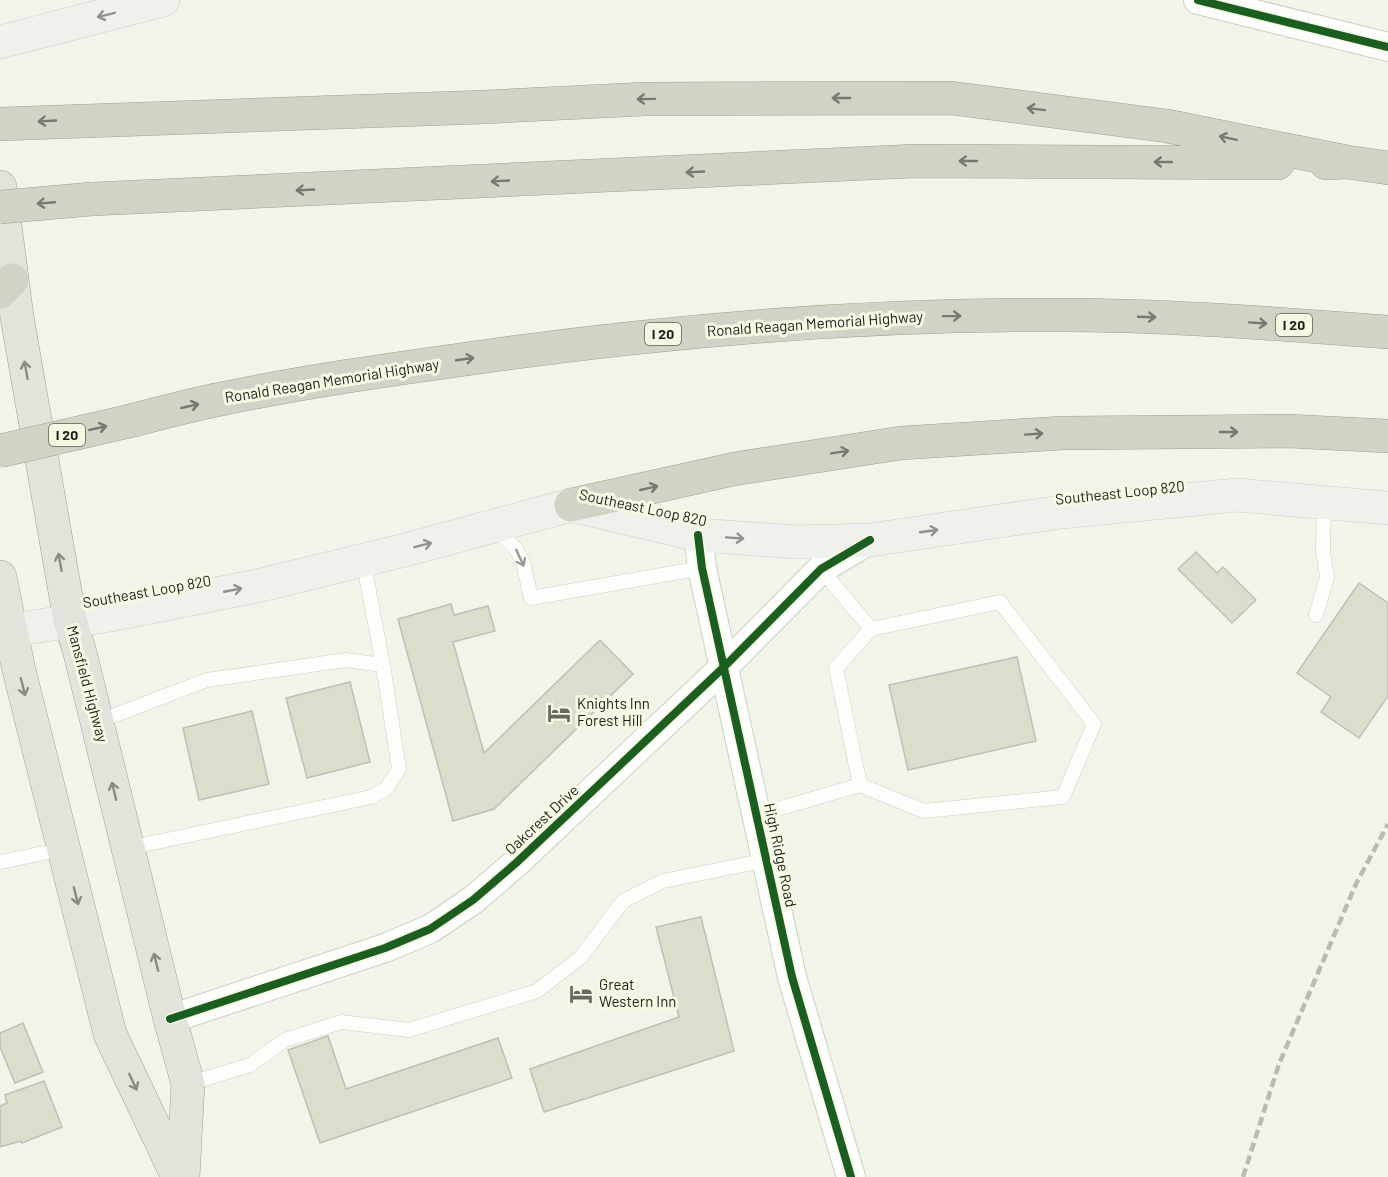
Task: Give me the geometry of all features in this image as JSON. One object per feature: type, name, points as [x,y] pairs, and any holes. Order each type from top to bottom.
[{"type":"highway","points":[[0,124],[645,99],[951,98],[1167,126],[1388,168]]},
{"type":"highway","points":[[0,207],[92,199],[915,161],[1347,162]]},
{"type":"highway","name":"Ronald Reagan Memorial Highway","points":[[0,451],[226,398],[407,367],[604,340],[763,325],[920,317],[1059,315],[1199,319],[1388,332]]},
{"type":"highway","points":[[571,505],[734,469],[901,443],[1063,433],[1288,431],[1388,436]]},
{"type":"main road","points":[[0,42],[163,0]]},
{"type":"main road","name":"Mansfield Highway","points":[[0,187],[6,286],[70,620],[188,1084],[181,1177]]},
{"type":"main road","name":"Southeast Loop 820","points":[[5,631],[110,615],[257,586],[493,527],[571,505],[698,535],[797,542],[870,540],[1061,512],[1237,495],[1388,508]]},
{"type":"main road","name":"Mansfield Highway","points":[[0,577],[5,631],[64,849],[110,1034],[181,1177]]},
{"type":"street","points":[[1198,0],[1388,47]]},
{"type":"street","name":"High Ridge Road","points":[[698,535],[702,568],[792,977],[851,1177]]},
{"type":"street","name":"Oakcrest Drive","points":[[170,1019],[335,966],[430,929],[472,900],[516,863],[724,667],[821,569],[870,540]]},
{"type":"lane","points":[[1316,615],[1327,577],[1323,552],[1324,504]]},
{"type":"lane","points":[[493,527],[516,549],[520,556],[531,598],[702,568]]},
{"type":"lane","points":[[128,848],[370,797],[386,789],[399,769],[383,665],[363,560]]},
{"type":"lane","points":[[821,569],[871,629]]},
{"type":"lane","points":[[757,815],[860,785],[924,812],[1063,797],[1094,723],[1000,602],[871,629],[837,668],[860,785]]},
{"type":"lane","points":[[97,722],[207,680],[346,660],[383,665]]},
{"type":"lane","points":[[0,862],[64,849]]},
{"type":"lane","points":[[188,1084],[250,1065],[285,1040],[341,1022],[409,1029],[537,991],[581,957],[624,901],[663,881],[767,860]]},
{"type":"building","points":[[1196,552],[1217,573],[1223,567],[1256,600],[1232,623],[1178,569]]},
{"type":"building","points":[[1359,583],[1388,603],[1388,696],[1359,738],[1321,712],[1331,697],[1297,673]]},
{"type":"building","name":"Knights Inn Forest Hill","points":[[451,604],[454,615],[488,606],[495,631],[453,642],[484,753],[600,640],[633,674],[494,809],[453,821],[398,619]]},
{"type":"building","points":[[1017,657],[1036,741],[908,770],[889,685]]},
{"type":"building","points":[[350,682],[370,762],[307,778],[286,698]]},
{"type":"building","points":[[252,711],[269,784],[199,800],[183,728]]},
{"type":"building","points":[[701,917],[734,1051],[544,1112],[530,1069],[679,1017],[656,927]]},
{"type":"building","points":[[23,1023],[43,1072],[15,1083],[0,1047],[0,1033]]},
{"type":"building","points":[[328,1036],[346,1089],[498,1038],[512,1078],[320,1143],[288,1050]]},
{"type":"building","points":[[44,1081],[62,1127],[22,1143],[21,1141],[0,1147],[0,1106],[7,1103],[5,1095]]},
{"type":"railway","points":[[1243,1177],[1279,1064],[1356,884],[1388,824]]},
{"type":"cycle path","points":[[1198,0],[1388,47]]},
{"type":"cycle path","points":[[698,535],[702,568],[792,977],[851,1177]]},
{"type":"cycle path","points":[[170,1019],[385,948],[430,929],[473,900],[516,863],[724,667],[821,569],[870,540]]},
{"type":"place","name":"Knights Inn Forest Hill","points":[[559,713]]},
{"type":"place","name":"Great Western Inn","points":[[581,994]]}]
